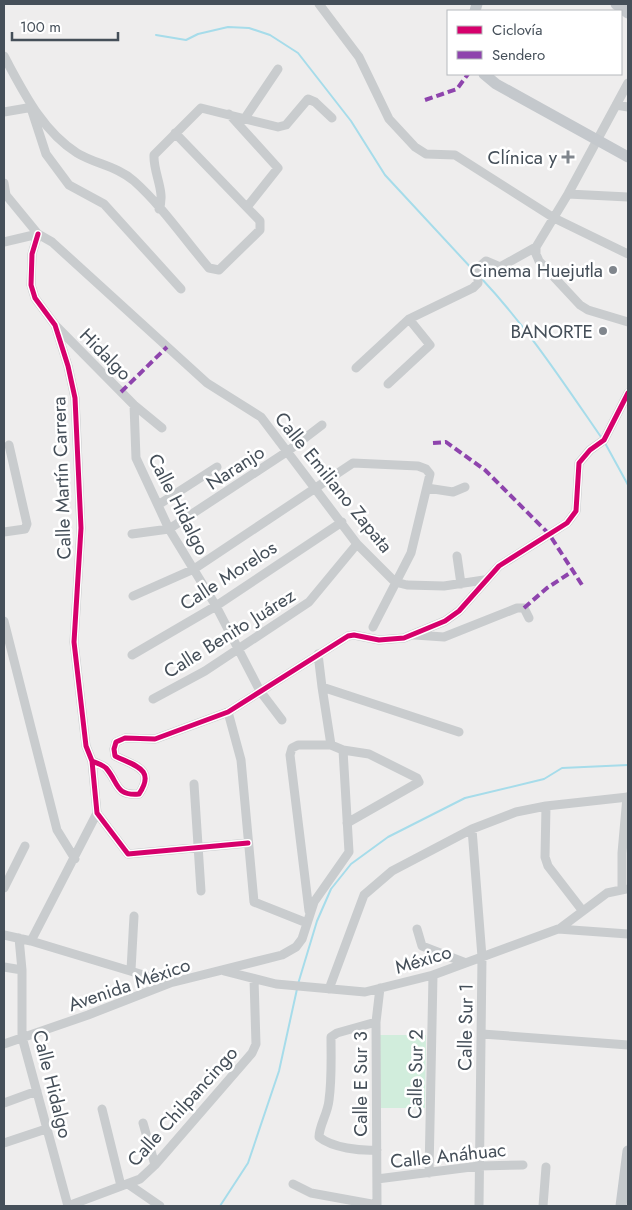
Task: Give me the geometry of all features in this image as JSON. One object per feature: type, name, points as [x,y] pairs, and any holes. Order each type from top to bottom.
[{"type":"main road","points":[[616,4],[628,13]]},
{"type":"main road","points":[[485,75],[496,84],[628,157]]},
{"type":"main road","points":[[621,1206],[628,1151]]},
{"type":"street","points":[[319,4],[359,57],[389,119],[415,147],[426,154],[454,155],[554,218],[628,254]]},
{"type":"street","points":[[4,56],[33,107],[62,142],[78,154],[111,165],[134,180],[208,268],[219,270],[260,230],[260,221],[175,133]]},
{"type":"street","points":[[245,118],[278,69]]},
{"type":"street","points":[[356,368],[409,319],[473,288],[478,283],[478,268],[486,261],[500,267],[536,250],[628,83]]},
{"type":"street","points":[[159,208],[163,200],[153,166],[154,154],[201,108],[278,127],[286,124],[308,99],[315,102],[332,118]]},
{"type":"street","points":[[616,105],[628,107]]},
{"type":"street","points":[[4,112],[33,107]]},
{"type":"street","points":[[33,107],[32,111],[46,154],[69,185],[104,204],[181,289]]},
{"type":"street","points":[[229,114],[278,168],[246,207]]},
{"type":"street","name":"Calle Emiliano Zapata","points":[[4,183],[6,195],[38,234],[52,242],[207,383],[261,417],[357,544],[396,582]]},
{"type":"street","points":[[568,194],[628,197]]},
{"type":"street","points":[[4,242],[38,234]]},
{"type":"street","name":"Calle Martín Carrera","points":[[38,234],[32,254],[31,285],[35,298],[55,325],[68,366],[75,398],[81,528],[74,642],[86,746],[92,761],[97,812]]},
{"type":"street","points":[[536,250],[539,261],[580,305],[588,310],[628,322]]},
{"type":"street","points":[[388,384],[430,345],[409,319]]},
{"type":"street","name":"Hidalgo","points":[[55,325],[134,405],[162,428]]},
{"type":"street","points":[[92,761],[105,767],[119,788],[128,795],[139,794],[146,784],[146,777],[142,770],[115,756],[116,742],[125,738],[155,739],[228,712],[348,636],[354,635],[379,640],[404,638],[445,621],[459,611],[484,580],[499,566],[567,523],[576,511],[578,464],[590,450],[604,440],[628,393]]},
{"type":"street","name":"Calle Hidalgo","points":[[134,405],[136,458],[169,529],[216,606],[236,649],[260,691],[282,720]]},
{"type":"street","name":"Naranjo","points":[[132,534],[169,529],[288,452],[322,425]]},
{"type":"street","points":[[4,532],[25,529],[27,524],[9,445]]},
{"type":"street","points":[[133,596],[194,570],[353,463],[418,466],[430,474],[411,553],[373,627]]},
{"type":"street","points":[[158,505],[217,467]]},
{"type":"street","points":[[427,488],[453,492],[465,486]]},
{"type":"street","name":"Calle Morelos","points":[[132,655],[216,606],[342,522]]},
{"type":"street","name":"Calle Benito Juárez","points":[[153,699],[205,671],[309,602],[357,544]]},
{"type":"street","points":[[457,556],[462,584]]},
{"type":"street","points":[[396,582],[407,585],[444,586],[484,580]]},
{"type":"street","points":[[412,635],[444,637],[517,608],[524,608],[529,618]]},
{"type":"street","points":[[4,621],[57,830],[75,859]]},
{"type":"street","points":[[318,654],[331,745]]},
{"type":"street","points":[[322,687],[459,732]]},
{"type":"street","points":[[228,712],[241,760],[254,902],[307,923]]},
{"type":"street","points":[[310,911],[290,755],[292,748],[298,745],[331,745],[343,750],[369,754],[389,766],[411,774],[418,782],[347,823]]},
{"type":"street","points":[[310,911],[349,852],[343,750]]},
{"type":"street","points":[[194,784],[201,891]]},
{"type":"street","points":[[325,989],[364,895],[392,871],[472,829],[516,812],[546,806],[628,798],[622,853],[625,889],[607,893],[558,929]]},
{"type":"street","points":[[546,806],[545,857],[548,866],[582,910]]},
{"type":"street","points":[[31,941],[75,859],[97,812],[128,854],[248,843]]},
{"type":"street","name":"Calle Sur 1","points":[[472,829],[482,957],[479,1206]]},
{"type":"street","points":[[4,888],[25,846]]},
{"type":"street","name":"Avenida México","points":[[4,1044],[88,1015],[170,983],[282,955],[296,947],[302,939],[310,911]]},
{"type":"street","points":[[130,970],[134,916]]},
{"type":"street","points":[[417,929],[422,946],[466,963]]},
{"type":"street","name":"México","points":[[224,971],[276,984],[365,992],[433,975],[558,929],[628,934]]},
{"type":"street","points":[[4,935],[31,941],[170,983]]},
{"type":"street","name":"Calle Hidalgo","points":[[19,938],[22,970],[22,1037],[68,1206]]},
{"type":"street","points":[[4,967],[22,970]]},
{"type":"street","name":"Calle Sur 2","points":[[429,1173],[433,975]]},
{"type":"street","name":"Calle Chilpancingo","points":[[68,1206],[140,1179],[155,1165],[252,1053],[256,1044],[254,980]]},
{"type":"street","name":"Calle E Sur 3","points":[[377,1206],[376,1022],[380,988]]},
{"type":"street","points":[[376,1022],[337,1033],[331,1037],[329,1100],[326,1118],[319,1132],[319,1137],[326,1142],[366,1150],[377,1150]]},
{"type":"street","points":[[482,1034],[628,1045]]},
{"type":"street","points":[[4,1103],[37,1091]]},
{"type":"street","points":[[102,1109],[124,1185],[160,1206]]},
{"type":"street","points":[[143,1123],[155,1165]]},
{"type":"street","points":[[4,1143],[46,1129]]},
{"type":"street","name":"Calle Anáhuac","points":[[377,1179],[479,1166],[523,1165]]},
{"type":"street","points":[[542,1206],[546,1167]]},
{"type":"street","points":[[292,1184],[311,1193],[377,1206]]},
{"type":"green space","points":[[380,1035],[426,1035],[425,1108],[380,1108]]},
{"type":"waterway","points":[[156,35],[186,40],[198,34],[228,27],[249,28],[270,35],[298,53],[351,121],[385,175],[474,271]]},
{"type":"waterway","points":[[481,278],[529,335],[601,437]]},
{"type":"waterway","points":[[605,443],[628,485]]},
{"type":"waterway","points":[[298,984],[317,921],[331,889],[351,864],[388,837],[465,798],[544,779],[562,768],[628,765]]},
{"type":"waterway","points":[[220,1206],[248,1163],[279,1071],[297,989]]},
{"type":"marked path","points":[[425,100],[457,89],[467,75]]},
{"type":"marked path","points":[[121,392],[167,347]]},
{"type":"marked path","points":[[433,443],[446,442],[485,470],[549,534],[584,588]]},
{"type":"marked path","points":[[524,608],[547,588],[573,571]]},
{"type":"cycle path","points":[[38,234],[32,254],[31,285],[35,298],[55,325],[68,366],[75,398],[81,528],[74,642],[86,746],[92,761],[97,813],[128,854],[248,843]]},
{"type":"cycle path","points":[[92,761],[106,768],[121,791],[139,794],[144,786],[144,774],[141,769],[115,756],[116,742],[125,738],[155,739],[228,712],[348,636],[354,635],[379,640],[404,638],[445,621],[459,611],[499,566],[567,523],[576,511],[579,463],[590,450],[604,440],[628,393]]},
{"type":"place","name":"Clínica y","points":[[568,157]]},
{"type":"place","name":"Cinema Huejutla","points":[[613,270]]},
{"type":"place","name":"BANORTE","points":[[603,331]]}]
